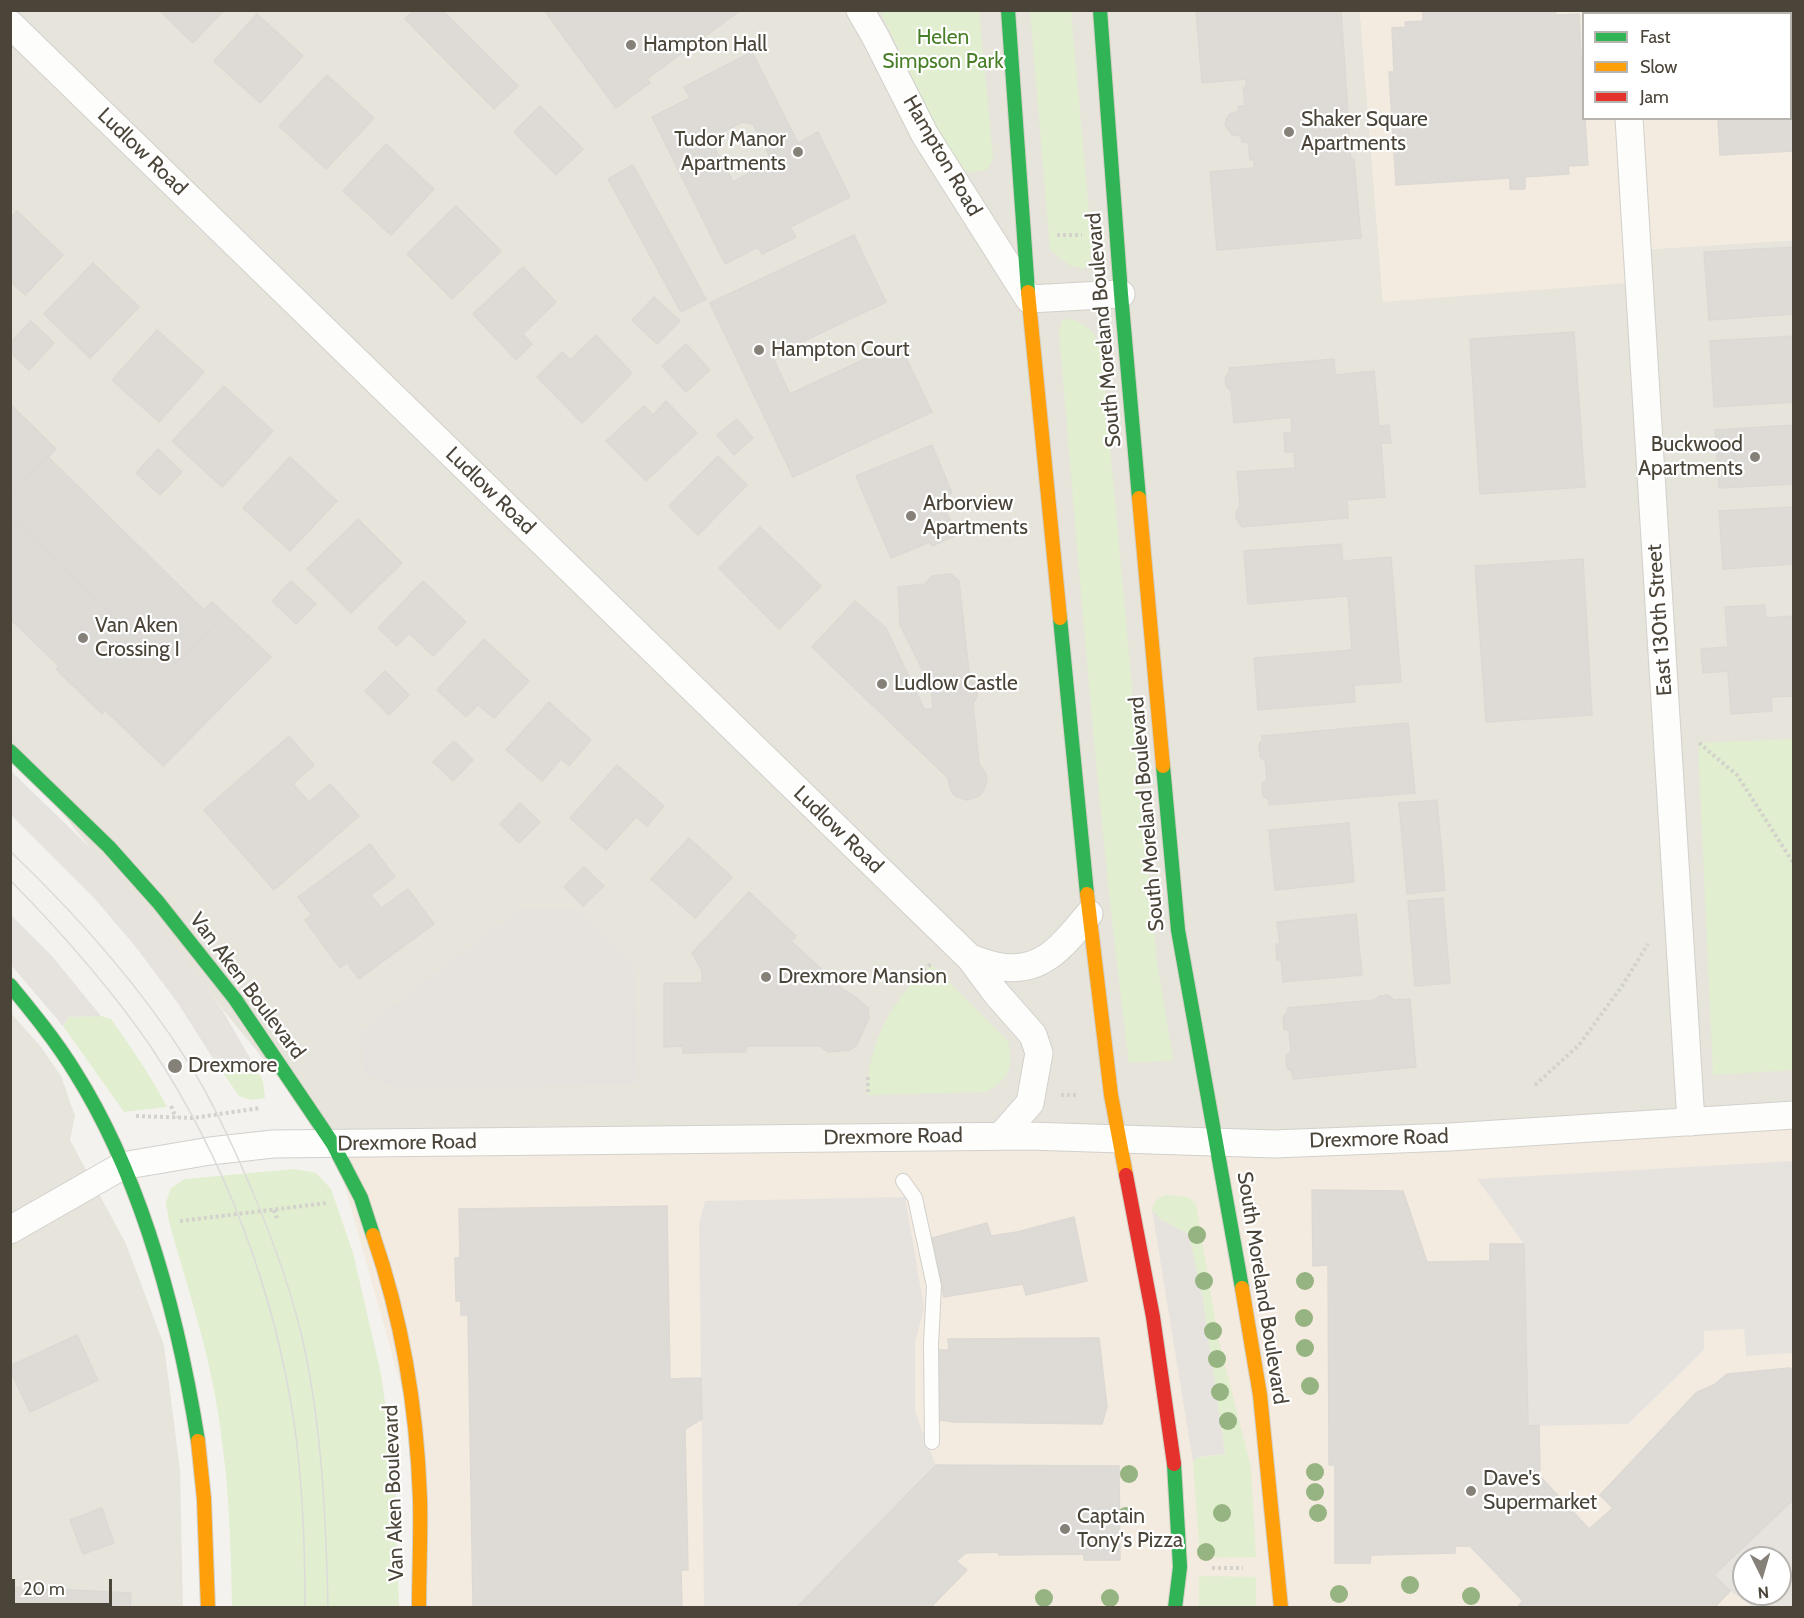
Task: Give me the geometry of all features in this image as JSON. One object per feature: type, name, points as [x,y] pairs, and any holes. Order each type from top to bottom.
[{"type":"street","name":"Hampton Road","points":[[860,10],[925,135],[1029,299]]},
{"type":"street","points":[[1008,10],[1029,299],[1089,914],[1111,1095],[1141,1250],[1177,1490],[1180,1567],[1175,1608]]},
{"type":"street","name":"South Moreland Boulevard","points":[[1100,10],[1122,294],[1178,930],[1260,1395],[1281,1608]]},
{"type":"street","name":"Ludlow Road","points":[[10,24],[970,958],[996,993],[1033,1035],[1039,1053],[1030,1103],[1001,1136]]},
{"type":"street","name":"East 130th Street","points":[[1629,120],[1691,1122]]},
{"type":"street","points":[[1029,299],[1122,294]]},
{"type":"street","name":"Van Aken Boulevard","points":[[10,751],[101,839],[158,902],[236,999],[333,1144],[361,1198],[397,1321],[412,1397],[420,1498],[419,1608]]},
{"type":"street","name":"Ludlow Road","points":[[970,958],[1009,968],[1043,961],[1061,947],[1089,914]]},
{"type":"street","points":[[10,985],[49,1031],[76,1071],[96,1106],[146,1223],[180,1341],[201,1461],[208,1608]]},
{"type":"street","name":"Drexmore Road","points":[[10,1230],[122,1166],[233,1148],[273,1144],[1001,1136],[1274,1143],[1450,1137],[1794,1115]]},
{"type":"lane","points":[[903,1181],[915,1198],[934,1286],[932,1442]]},
{"type":"path","points":[[1053,236],[1091,235]]},
{"type":"path","points":[[1698,743],[1737,775],[1794,864]]},
{"type":"path","points":[[1535,1085],[1579,1045],[1622,986],[1653,935]]},
{"type":"path","points":[[919,974],[931,964]]},
{"type":"path","points":[[868,1077],[868,1095]]},
{"type":"path","points":[[1056,1095],[1078,1095]]},
{"type":"path","points":[[171,1106],[176,1118]]},
{"type":"path","points":[[129,1115],[193,1118],[260,1108]]},
{"type":"path","points":[[169,1222],[328,1203]]},
{"type":"path","points":[[274,1210],[277,1218]]},
{"type":"path","points":[[1210,1568],[1254,1568]]},
{"type":"shaded area","points":[[10,11],[1360,11],[1383,302],[1637,250],[1793,240],[1793,1115],[1450,1137],[333,1144],[11,751]]},
{"type":"shaded area","points":[[1360,11],[1793,11],[1793,240],[1637,250],[1639,282],[1383,302]]},
{"type":"shaded area","points":[[10,770],[107,864],[145,907],[223,1011],[255,1067],[212,1057],[177,1002],[135,946],[94,898],[11,815]]},
{"type":"shaded area","points":[[520,909],[574,909],[635,970],[638,1085],[402,1088],[383,1083],[363,1072],[361,1031]]},
{"type":"shaded area","points":[[10,914],[51,955],[101,1016],[69,1017],[63,1026],[11,965]]},
{"type":"shaded area","points":[[10,1012],[41,1047],[61,1076],[75,1116],[70,1140],[126,1244],[164,1345],[180,1470],[183,1607],[11,1607]]},
{"type":"shaded area","points":[[1793,1115],[1793,1607],[419,1607],[416,1440],[333,1144],[1119,1138]]},
{"type":"shaded area","points":[[1793,1161],[1793,1353],[1746,1356],[1744,1329],[1704,1331],[1704,1350],[1628,1424],[1528,1426],[1524,1244],[1477,1179]]},
{"type":"shaded area","points":[[905,1197],[924,1308],[915,1343],[915,1412],[936,1465],[796,1607],[704,1607],[699,1224],[705,1201]]},
{"type":"shaded area","points":[[1152,1210],[1160,1219],[1189,1234],[1203,1300],[1225,1454],[1196,1458],[1193,1462]]},
{"type":"shaded area","points":[[1793,1499],[1793,1607],[1753,1607],[1792,1606],[1792,1546],[1744,1546]]},
{"type":"shaded area","points":[[1732,1558],[1732,1592],[1714,1575]]},
{"type":"green space","name":"Helen Simpson Park","points":[[880,11],[979,11],[993,158],[988,169],[971,172],[955,165]]},
{"type":"green space","points":[[1030,11],[1071,11],[1092,247],[1090,264],[1083,269],[1069,265],[1050,250]]},
{"type":"green space","points":[[1071,319],[1094,334],[1102,359],[1157,962],[1173,1060],[1129,1063],[1099,790],[1059,332],[1062,320]]},
{"type":"green space","points":[[1793,739],[1793,1070],[1713,1075],[1698,743]]},
{"type":"green space","points":[[931,964],[1008,1041],[1010,1065],[1008,1072],[1000,1083],[985,1092],[868,1095],[872,1058],[885,1023],[905,991]]},
{"type":"green space","points":[[101,1016],[111,1019],[167,1107],[124,1112],[63,1026],[69,1017]]},
{"type":"green space","points":[[212,1057],[255,1067],[263,1081],[265,1098],[251,1100],[239,1096]]},
{"type":"green space","points":[[294,1169],[316,1173],[331,1189],[353,1253],[381,1374],[395,1472],[399,1607],[232,1607],[227,1494],[216,1400],[198,1323],[169,1222],[166,1202],[171,1188],[185,1179]]},
{"type":"green space","points":[[1168,1195],[1188,1197],[1196,1204],[1218,1337],[1251,1468],[1256,1557],[1200,1558],[1193,1462],[1196,1458],[1225,1454],[1203,1300],[1189,1234],[1160,1219],[1152,1210],[1157,1200]]},
{"type":"green space","points":[[1199,1576],[1256,1577],[1256,1607],[1199,1607]]},
{"type":"building","points":[[159,10],[224,10],[193,43]]},
{"type":"building","points":[[414,10],[442,10],[518,86],[494,109],[405,19]]},
{"type":"building","name":"Hampton Hall","points":[[544,10],[741,10],[647,79],[650,83],[616,108]]},
{"type":"building","name":"Shaker Square Apartments","points":[[1196,10],[1341,10],[1351,159],[1354,159],[1361,238],[1217,250],[1210,172],[1254,168],[1254,160],[1250,160],[1248,142],[1242,142],[1241,136],[1232,135],[1225,125],[1230,114],[1239,111],[1238,106],[1245,106],[1243,88],[1246,88],[1246,79],[1202,83]]},
{"type":"building","points":[[1555,10],[1556,15],[1579,14],[1582,120],[1585,120],[1588,165],[1568,166],[1569,174],[1525,177],[1525,189],[1510,189],[1510,178],[1396,185],[1389,72],[1394,72],[1392,28],[1406,27],[1405,22],[1423,21],[1423,11]]},
{"type":"building","points":[[1705,10],[1794,10],[1794,12],[1705,12]]},
{"type":"building","points":[[257,14],[303,56],[260,103],[214,61]]},
{"type":"building","name":"Tudor Manor Apartments","points":[[752,52],[798,143],[818,132],[850,197],[790,227],[796,237],[762,254],[758,247],[725,264],[652,117],[690,98],[684,87]],"holes":[[[742,122],[753,124],[772,161],[733,182],[710,139]]]},
{"type":"building","points":[[327,75],[374,118],[326,169],[279,126]]},
{"type":"building","points":[[1792,96],[1794,96],[1794,151],[1720,155],[1718,120],[1792,120]]},
{"type":"building","points":[[540,106],[583,149],[556,175],[514,132]]},
{"type":"building","points":[[386,144],[434,189],[391,235],[343,191]]},
{"type":"building","points":[[633,165],[706,299],[681,312],[608,179]]},
{"type":"building","points":[[456,206],[501,251],[452,299],[407,254]]},
{"type":"building","points":[[17,211],[63,255],[25,295],[10,281],[10,219]]},
{"type":"building","name":"Hampton Court","points":[[854,235],[886,302],[772,356],[790,394],[899,343],[932,412],[793,477],[710,303]]},
{"type":"building","points":[[1794,247],[1794,314],[1709,320],[1704,252]]},
{"type":"building","points":[[93,263],[139,307],[90,358],[44,314]]},
{"type":"building","points":[[523,267],[556,302],[523,334],[532,344],[516,360],[473,314]]},
{"type":"building","points":[[654,297],[680,321],[657,344],[632,320]]},
{"type":"building","points":[[31,321],[54,343],[29,370],[10,352],[10,343]]},
{"type":"building","points":[[157,330],[204,372],[159,422],[112,380]]},
{"type":"building","points":[[1574,332],[1585,487],[1480,494],[1470,339]]},
{"type":"building","points":[[596,335],[632,373],[582,423],[537,377],[562,352],[570,360]]},
{"type":"building","points":[[1794,336],[1794,402],[1714,407],[1710,341]]},
{"type":"building","points":[[686,344],[710,370],[686,392],[662,366]]},
{"type":"building","points":[[1334,359],[1335,375],[1374,371],[1379,426],[1389,425],[1391,443],[1381,443],[1385,497],[1347,500],[1348,518],[1242,527],[1236,518],[1240,505],[1237,472],[1295,468],[1294,452],[1285,452],[1284,433],[1292,432],[1291,417],[1234,423],[1231,391],[1226,386],[1225,378],[1230,371],[1229,368]]},
{"type":"building","points":[[224,386],[273,431],[222,487],[172,441]]},
{"type":"building","points":[[666,401],[697,433],[646,481],[606,441],[644,406],[653,415]]},
{"type":"building","points":[[10,406],[56,449],[10,495]]},
{"type":"building","points":[[737,419],[753,438],[734,455],[717,435]]},
{"type":"building","name":"Buckwood Apartments","points":[[1794,425],[1794,484],[1719,488],[1715,430]]},
{"type":"building","name":"Arborview Apartments","points":[[932,445],[952,493],[940,498],[957,535],[932,546],[930,542],[891,558],[856,476]]},
{"type":"building","points":[[158,449],[182,472],[160,495],[136,473]]},
{"type":"building","points":[[718,456],[747,485],[698,535],[669,506]]},
{"type":"building","points":[[48,457],[204,610],[212,602],[225,614],[169,670],[10,516],[10,495]]},
{"type":"building","points":[[290,457],[337,501],[290,551],[243,508]]},
{"type":"building","name":"Buckwood Apartments","points":[[1794,507],[1794,564],[1723,569],[1719,511]]},
{"type":"building","name":"Van Aken Crossing I","points":[[10,516],[169,670],[225,614],[271,657],[163,766],[105,710],[102,714],[56,669],[59,666],[10,619]]},
{"type":"building","points":[[358,519],[402,563],[351,613],[307,569]]},
{"type":"building","points":[[760,527],[821,586],[779,629],[719,568]]},
{"type":"building","points":[[1341,544],[1343,561],[1391,557],[1401,682],[1354,685],[1355,702],[1258,710],[1254,658],[1352,650],[1348,596],[1248,604],[1244,551]]},
{"type":"building","points":[[1583,559],[1592,715],[1486,722],[1475,566]]},
{"type":"building","name":"Ludlow Castle","points":[[951,574],[959,581],[969,672],[976,681],[977,697],[973,703],[979,764],[987,780],[979,796],[967,800],[955,796],[951,791],[948,778],[812,647],[855,601],[886,628],[924,709],[933,709],[931,687],[900,625],[898,587],[925,584],[932,576]]},
{"type":"building","points":[[291,581],[316,604],[296,624],[272,601]]},
{"type":"building","points":[[423,581],[466,622],[433,656],[409,633],[397,646],[378,628]]},
{"type":"building","points":[[1765,605],[1766,618],[1794,616],[1794,696],[1771,697],[1772,711],[1731,714],[1728,671],[1703,673],[1701,649],[1728,647],[1725,607]]},
{"type":"building","points":[[484,639],[529,681],[494,718],[478,705],[466,717],[437,690]]},
{"type":"building","points":[[385,671],[409,695],[389,715],[365,691]]},
{"type":"building","points":[[549,702],[591,740],[569,766],[561,759],[542,781],[506,750]]},
{"type":"building","points":[[1408,723],[1415,793],[1269,805],[1269,800],[1263,796],[1262,784],[1267,779],[1265,761],[1260,757],[1259,745],[1262,736]]},
{"type":"building","points":[[289,736],[314,765],[293,784],[309,802],[330,784],[359,816],[274,890],[204,810]]},
{"type":"building","points":[[454,741],[473,760],[453,781],[433,762]]},
{"type":"building","points":[[617,765],[664,806],[647,826],[636,817],[606,850],[570,818]]},
{"type":"building","points":[[1437,800],[1445,890],[1407,894],[1399,803]]},
{"type":"building","points":[[520,803],[540,822],[519,843],[500,824]]},
{"type":"building","points":[[1349,823],[1354,882],[1275,890],[1269,830]]},
{"type":"building","points":[[689,838],[732,877],[695,918],[651,879]]},
{"type":"building","points":[[370,844],[395,877],[371,895],[381,908],[408,889],[434,924],[359,979],[347,963],[340,968],[305,920],[312,915],[298,897]]},
{"type":"building","points":[[584,867],[604,886],[583,906],[564,887]]},
{"type":"building","name":"Drexmore Mansion","points":[[749,892],[796,936],[791,941],[845,991],[868,1008],[869,1018],[856,1046],[850,1050],[828,1052],[820,1046],[747,1046],[746,1052],[683,1053],[683,1046],[664,1047],[664,983],[702,983],[702,971],[692,953]]},
{"type":"building","points":[[1443,898],[1450,983],[1415,986],[1408,901]]},
{"type":"building","points":[[1356,914],[1362,975],[1283,982],[1281,960],[1277,960],[1276,944],[1280,944],[1277,922]]},
{"type":"building","points":[[1388,995],[1394,1000],[1410,999],[1416,1067],[1293,1079],[1292,1072],[1287,1068],[1286,1056],[1291,1051],[1289,1031],[1284,1029],[1283,1017],[1288,1011],[1287,1008],[1375,1000],[1379,996]]},
{"type":"building","points":[[1312,1190],[1403,1191],[1427,1262],[1490,1261],[1490,1244],[1524,1244],[1528,1426],[1539,1425],[1540,1470],[1537,1473],[1589,1529],[1613,1508],[1600,1495],[1697,1392],[1714,1385],[1727,1374],[1790,1368],[1794,1371],[1794,1499],[1745,1546],[1732,1546],[1732,1558],[1714,1575],[1730,1591],[1714,1608],[1516,1608],[1523,1601],[1470,1546],[1455,1546],[1455,1553],[1371,1555],[1370,1563],[1335,1563],[1335,1465],[1329,1465],[1328,1265],[1313,1266]]},
{"type":"building","points":[[667,1206],[670,1379],[701,1378],[702,1419],[685,1429],[688,1570],[681,1570],[682,1608],[473,1608],[468,1315],[461,1315],[461,1301],[456,1301],[455,1258],[460,1258],[459,1209]]},
{"type":"building","points":[[1074,1217],[1087,1281],[1026,1295],[1023,1284],[944,1297],[932,1238],[987,1223],[991,1236],[1017,1232]]},
{"type":"building","points":[[77,1335],[98,1380],[30,1412],[10,1366]]},
{"type":"building","points":[[1099,1338],[1107,1407],[1102,1424],[953,1422],[940,1420],[935,1411],[938,1350],[949,1350],[948,1339]]},
{"type":"building","points":[[936,1465],[1119,1466],[1120,1560],[1084,1560],[1084,1554],[966,1553],[956,1561],[967,1570],[930,1608],[796,1608]]},
{"type":"building","points":[[102,1508],[114,1543],[83,1554],[70,1520]]},
{"type":"building","points":[[10,1587],[131,1593],[130,1608],[10,1608]]},
{"type":"tram line","points":[[10,851],[83,925],[127,977],[169,1033],[208,1096],[256,1199],[289,1290],[309,1370],[322,1472],[328,1608]]},
{"type":"tram line","points":[[10,880],[84,960],[151,1047],[202,1134],[243,1227],[274,1323],[294,1422],[303,1515],[305,1608]]},
{"type":"traffic: fast","points":[[1008,10],[1028,292]]},
{"type":"traffic: fast","points":[[1100,10],[1139,498]]},
{"type":"traffic: fast","points":[[1060,618],[1087,894]]},
{"type":"traffic: fast","points":[[10,751],[109,847],[158,902],[235,999],[333,1144],[361,1198],[373,1235]]},
{"type":"traffic: fast","points":[[1163,766],[1178,930],[1242,1288]]},
{"type":"traffic: fast","points":[[10,985],[44,1027],[75,1072],[99,1114],[139,1203],[180,1346],[198,1441]]},
{"type":"traffic: fast","points":[[1174,1464],[1180,1567],[1175,1608]]},
{"type":"traffic: slow","points":[[1028,292],[1060,618]]},
{"type":"traffic: slow","points":[[1139,498],[1163,766]]},
{"type":"traffic: slow","points":[[1087,894],[1111,1095],[1126,1175]]},
{"type":"traffic: slow","points":[[373,1235],[400,1332],[411,1399],[420,1499],[419,1608]]},
{"type":"traffic: slow","points":[[1242,1288],[1260,1395],[1281,1608]]},
{"type":"traffic: slow","points":[[198,1441],[204,1499],[208,1608]]},
{"type":"traffic: jam","points":[[1126,1175],[1153,1317],[1174,1464]]},
{"type":"place","name":"Hampton Hall","points":[[631,45]]},
{"type":"place","name":"Shaker Square Apartments","points":[[1289,132]]},
{"type":"place","name":"Tudor Manor Apartments","points":[[798,152]]},
{"type":"place","name":"Hampton Court","points":[[759,350]]},
{"type":"place","name":"Buckwood Apartments","points":[[1755,457]]},
{"type":"place","name":"Arborview Apartments","points":[[911,516]]},
{"type":"place","name":"Van Aken Crossing I","points":[[83,638]]},
{"type":"place","name":"Ludlow Castle","points":[[882,684]]},
{"type":"place","name":"Drexmore Mansion","points":[[766,977]]},
{"type":"place","name":"Drexmore","points":[[175,1066]]},
{"type":"place","name":"Dave's Supermarket","points":[[1471,1491]]},
{"type":"place","name":"Captain Tony's Pizza","points":[[1065,1529]]}]
